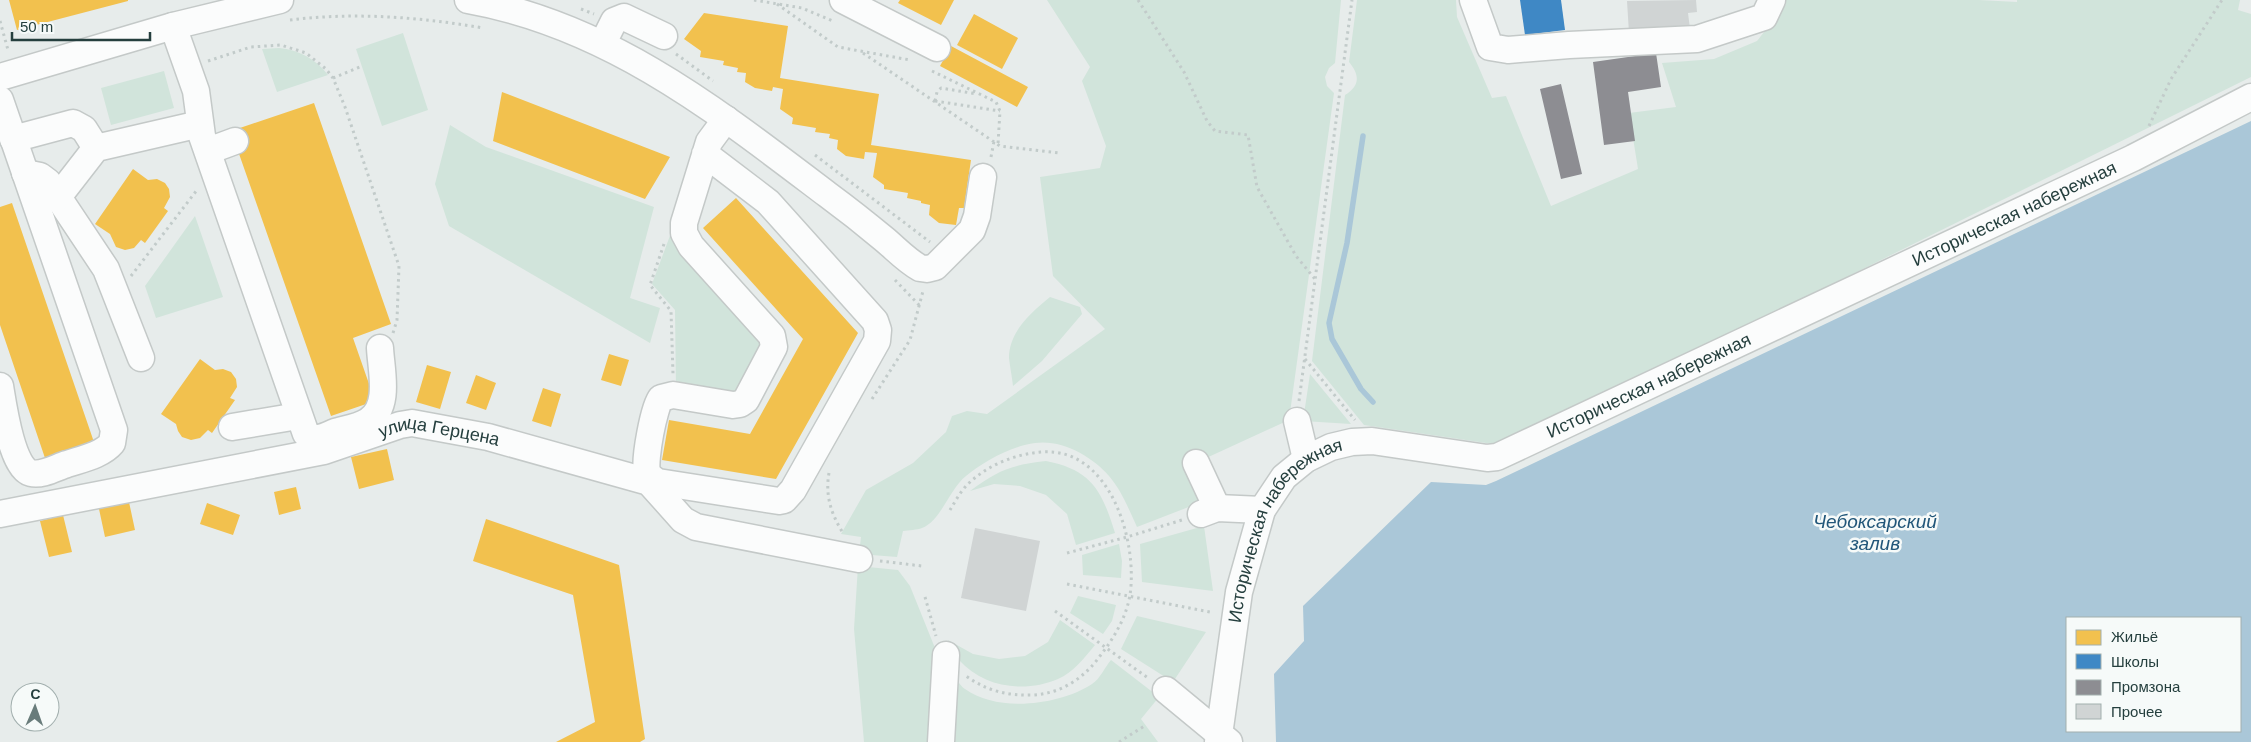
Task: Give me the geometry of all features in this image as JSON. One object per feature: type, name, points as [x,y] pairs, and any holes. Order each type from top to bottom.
[{"type":"street","points":[[468,0],[535,16],[603,43],[649,69],[726,119],[828,195],[915,266],[927,269],[935,267],[972,230],[977,216],[983,177]]},
{"type":"street","points":[[1473,0],[1490,47],[1508,50],[1697,39],[1764,17],[1772,0]]},
{"type":"street","points":[[0,77],[173,26],[283,10]]},
{"type":"street","points":[[841,12],[932,58]]},
{"type":"street","points":[[603,43],[614,22],[624,17],[664,36]]},
{"type":"street","points":[[173,26],[197,97],[200,124],[211,159],[295,398],[298,416],[306,434],[313,438],[368,421],[379,408],[383,395],[380,348]]},
{"type":"street","name":"Историческая набережная","points":[[1222,739],[1239,592],[1262,510],[1284,477],[1306,459],[1331,447],[1352,442],[1372,441],[1486,458],[1497,457],[2133,158],[2251,97]]},
{"type":"street","points":[[0,100],[114,430],[112,443],[100,452],[41,473],[29,473],[21,468],[5,420],[0,386]]},
{"type":"street","points":[[705,154],[752,189],[773,208],[875,321],[878,335],[877,341],[793,490],[784,500],[779,501],[658,482],[652,479],[647,470],[646,463],[656,407],[661,398],[673,395],[733,405],[740,404],[746,400],[774,347],[772,336],[691,246],[684,233],[684,222],[705,154],[711,137],[726,119]]},
{"type":"street","points":[[13,138],[73,123],[84,129],[96,148]]},
{"type":"street","points":[[58,197],[96,148],[200,124]]},
{"type":"street","points":[[211,159],[235,141]]},
{"type":"street","points":[[25,173],[43,178],[101,259],[117,294],[141,358]]},
{"type":"street","points":[[232,428],[298,416]]},
{"type":"street","points":[[1296,421],[1306,459]]},
{"type":"street","name":"улица Герцена","points":[[0,514],[324,451],[400,425],[412,423],[488,437],[649,482],[683,520],[696,527],[859,559]]},
{"type":"street","points":[[1196,463],[1209,511],[1262,510]]},
{"type":"street","points":[[940,742],[946,655]]},
{"type":"street","points":[[1166,690],[1222,739]]},
{"type":"path","points":[[754,0],[806,9],[841,12]]},
{"type":"path","points":[[1138,0],[1184,72],[1207,121],[1216,131],[1248,135],[1257,187],[1296,256],[1315,279]]},
{"type":"path","points":[[1296,421],[1352,0]]},
{"type":"path","points":[[2133,158],[2171,79],[2222,0]]},
{"type":"path","points":[[776,4],[833,45],[863,53],[913,61],[896,53]]},
{"type":"path","points":[[283,10],[326,18],[403,18],[486,29]]},
{"type":"path","points":[[0,21],[8,50]]},
{"type":"path","points":[[188,68],[251,47],[281,45],[292,47],[311,56],[333,78],[399,266],[396,326],[392,335],[380,348]]},
{"type":"path","points":[[863,53],[998,144],[1005,147],[1060,153]]},
{"type":"path","points":[[932,58],[982,95],[996,102],[1000,111],[998,144]]},
{"type":"path","points":[[333,78],[362,66]]},
{"type":"path","points":[[934,101],[940,88],[982,95]]},
{"type":"path","points":[[934,101],[1000,111]]},
{"type":"path","points":[[992,151],[994,140]]},
{"type":"path","points":[[117,294],[211,159]]},
{"type":"path","points":[[673,395],[671,311],[651,288],[650,283],[667,236],[684,222]]},
{"type":"path","points":[[868,405],[906,348],[913,332],[927,269]]},
{"type":"path","points":[[891,276],[920,306]]},
{"type":"path","points":[[1305,359],[1372,441]]},
{"type":"path","points":[[925,597],[934,632],[946,655],[962,674],[979,686],[997,692],[1021,695],[1042,694],[1059,690],[1077,680],[1093,666],[1116,633],[1130,596],[1131,577],[1127,537],[1118,510],[1106,486],[1080,461],[1065,454],[1051,451],[1030,453],[1010,458],[985,470],[966,485],[950,510]]},
{"type":"path","points":[[830,466],[828,482],[832,512],[859,559],[922,566]]},
{"type":"path","points":[[1067,553],[1127,537],[1209,511]]},
{"type":"path","points":[[1067,584],[1210,612]]},
{"type":"path","points":[[1056,611],[1166,690]]},
{"type":"path","points":[[1120,742],[1146,725]]},
{"type":"green space","points":[[1047,0],[1341,0],[1335,63],[1329,68],[1325,77],[1327,86],[1334,93],[1289,420],[1191,465],[1199,503],[1137,527],[1118,488],[1102,469],[1086,456],[1076,451],[1045,442],[1017,447],[981,465],[966,476],[960,481],[935,519],[920,529],[903,531],[897,557],[859,554],[861,537],[841,534],[866,490],[913,463],[946,432],[952,416],[967,411],[987,414],[1105,329],[1053,276],[1040,177],[1100,168],[1106,146],[1082,81],[1090,67]]},
{"type":"green space","points":[[1357,0],[1456,0],[1457,17],[1492,98],[1506,96],[1551,206],[1638,169],[1629,113],[1676,107],[1662,63],[1714,59],[1757,41],[1786,4],[1786,0],[1979,0],[2017,2],[2017,0],[2240,0],[2238,10],[2251,14],[2251,77],[1515,441],[1493,444],[1364,425],[1312,361],[1345,95],[1354,88],[1357,80],[1355,71],[1349,62]]},
{"type":"green space","points":[[403,33],[428,110],[382,126],[356,49]]},
{"type":"green space","points":[[279,48],[306,56],[318,64],[328,75],[277,92],[262,49]]},
{"type":"green space","points":[[164,71],[174,108],[111,125],[101,88]]},
{"type":"green space","points":[[450,125],[486,147],[654,207],[630,298],[660,308],[650,343],[449,226],[435,184]]},
{"type":"green space","points":[[195,216],[223,297],[156,318],[145,286]]},
{"type":"green space","points":[[671,233],[764,337],[740,393],[676,388],[675,310],[652,284]]},
{"type":"green space","points":[[1050,297],[1080,307],[1082,314],[1042,361],[1013,386],[1009,358],[1013,339],[1023,323]]},
{"type":"green space","points":[[1310,374],[1351,424],[1303,421]]},
{"type":"green space","points":[[1046,461],[1074,470],[1093,485],[1100,494],[1115,533],[1076,545],[1067,514],[1046,495],[1020,486],[994,484],[970,491],[997,473],[1023,464]]},
{"type":"green space","points":[[1204,526],[1213,591],[1142,582],[1140,544]]},
{"type":"green space","points":[[1119,544],[1122,561],[1121,578],[1083,575],[1082,555]]},
{"type":"green space","points":[[858,566],[898,570],[910,586],[937,653],[932,742],[864,742],[854,629]]},
{"type":"green space","points":[[1078,596],[1116,605],[1112,621],[1103,634],[1070,613]]},
{"type":"green space","points":[[1137,616],[1206,632],[1173,682],[1121,649]]},
{"type":"green space","points":[[1060,620],[1095,645],[1069,673],[1058,679],[1032,686],[1006,685],[980,677],[959,660],[948,640],[973,654],[999,659],[1025,656],[1048,642]]},
{"type":"green space","points":[[1111,660],[1159,697],[1141,719],[1158,742],[950,742],[953,674],[963,688],[979,697],[1011,704],[1029,703],[1063,697],[1079,691],[1095,682]]},
{"type":"water","name":"Чебоксарский залив","points":[[2251,121],[2251,742],[1276,742],[1274,674],[1304,641],[1303,606],[1431,482],[1486,485]]},
{"type":"building: Жильё","points":[[9,0],[128,0],[128,1],[17,30]]},
{"type":"building: Жильё","points":[[900,0],[954,0],[941,25],[898,3]]},
{"type":"building: Жильё","points":[[704,13],[788,26],[780,78],[879,94],[871,145],[971,160],[964,208],[959,208],[956,225],[939,223],[929,215],[930,205],[907,198],[908,193],[884,189],[884,185],[873,177],[877,153],[865,152],[864,159],[846,156],[837,149],[838,140],[829,138],[830,134],[815,132],[816,128],[792,124],[793,118],[780,109],[783,89],[773,87],[772,91],[755,88],[745,82],[746,73],[737,72],[738,68],[723,65],[724,61],[700,57],[701,51],[684,39]]},
{"type":"building: Жильё","points":[[974,14],[1018,38],[1002,69],[957,45]]},
{"type":"building: Жильё","points":[[951,46],[1028,87],[1017,107],[940,66]]},
{"type":"building: Жильё","points":[[502,92],[670,157],[645,199],[493,141]]},
{"type":"building: Жильё","points":[[314,103],[391,324],[353,338],[375,401],[331,416],[231,131]]},
{"type":"building: Жильё","points":[[133,169],[148,180],[157,179],[165,183],[169,189],[170,197],[164,208],[168,211],[145,243],[141,240],[134,248],[125,250],[116,247],[110,234],[95,224]]},
{"type":"building: Жильё","points":[[736,198],[858,333],[776,479],[662,460],[669,420],[750,434],[803,339],[703,228]]},
{"type":"building: Жильё","points":[[12,203],[96,448],[47,464],[0,325],[0,207]]},
{"type":"building: Жильё","points":[[609,354],[629,360],[621,386],[601,380]]},
{"type":"building: Жильё","points":[[200,359],[215,370],[223,369],[231,372],[236,379],[237,387],[230,398],[235,400],[212,433],[208,430],[200,438],[191,440],[182,437],[176,424],[161,414]]},
{"type":"building: Жильё","points":[[427,365],[451,372],[440,409],[416,402]]},
{"type":"building: Жильё","points":[[476,375],[496,383],[486,410],[466,403]]},
{"type":"building: Жильё","points":[[543,388],[561,394],[551,427],[532,421]]},
{"type":"building: Жильё","points":[[387,449],[394,480],[359,489],[351,457]]},
{"type":"building: Жильё","points":[[296,487],[301,509],[279,515],[274,492]]},
{"type":"building: Жильё","points":[[129,502],[135,530],[105,537],[99,509]]},
{"type":"building: Жильё","points":[[207,503],[240,515],[233,535],[200,524]]},
{"type":"building: Жильё","points":[[63,515],[72,552],[49,557],[40,521]]},
{"type":"building: Жильё","points":[[486,519],[619,565],[645,739],[640,742],[556,742],[595,722],[573,595],[473,561]]},
{"type":"building: Школы","points":[[1520,0],[1561,0],[1565,30],[1525,35]]},
{"type":"building: Промзона","points":[[1656,53],[1661,87],[1628,92],[1635,141],[1604,145],[1593,62]]},
{"type":"building: Промзона","points":[[1561,84],[1582,174],[1561,179],[1540,89]]},
{"type":"building: Прочее","points":[[1696,0],[1697,12],[1688,13],[1690,29],[1629,33],[1627,1]]},
{"type":"building: Прочее","points":[[975,528],[1040,541],[1026,611],[961,598]]},
{"type":"waterway","points":[[1363,136],[1347,243],[1329,323],[1332,339],[1361,389],[1373,402]]}]
